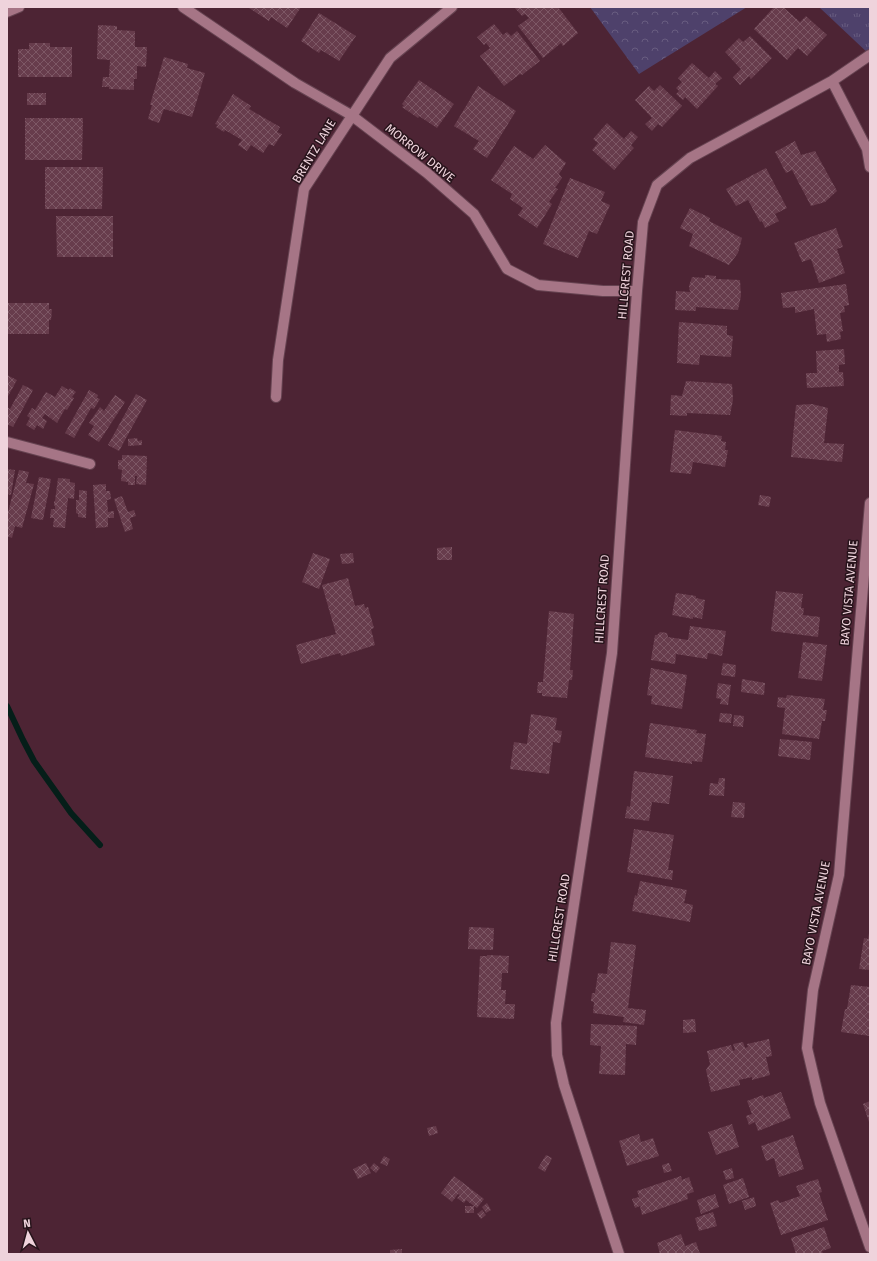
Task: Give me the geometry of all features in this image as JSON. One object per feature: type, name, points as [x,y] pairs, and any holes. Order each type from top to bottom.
[{"type":"street","points":[[7,12],[19,7]]},
{"type":"street","name":"MORROW DRIVE","points":[[183,7],[295,83],[351,115],[427,173],[474,214],[507,269],[538,285],[603,291],[637,291]]},
{"type":"street","name":"BRENTZ LANE","points":[[276,397],[278,360],[304,189],[351,115],[390,58],[452,7]]},
{"type":"street","name":"HILLCREST ROAD","points":[[619,1254],[564,1085],[557,1055],[556,1023],[612,653],[643,222],[657,185],[690,158],[832,81],[870,55]]},
{"type":"street","points":[[832,81],[867,149],[870,167]]},
{"type":"street","points":[[7,442],[90,464]]},
{"type":"street","name":"BAYO VISTA AVENUE","points":[[870,503],[839,875],[813,990],[807,1048],[820,1103],[870,1247]]},
{"type":"green space","points":[[590,7],[747,7],[639,74]]},
{"type":"green space","points":[[819,7],[870,7],[870,55]]},
{"type":"building","points":[[301,7],[287,28],[271,17],[269,21],[249,8]]},
{"type":"building","points":[[514,7],[558,7],[578,33],[563,46],[561,43],[543,58],[518,26],[529,18],[525,14],[522,16]]},
{"type":"building","points":[[774,7],[783,7],[800,22],[806,16],[827,35],[807,56],[798,48],[787,60],[754,29]]},
{"type":"building","points":[[319,13],[356,36],[339,61],[321,50],[319,53],[301,41]]},
{"type":"building","points":[[494,24],[503,35],[507,32],[511,36],[517,31],[540,61],[522,75],[520,74],[504,86],[480,56],[490,48],[486,43],[484,45],[477,37]]},
{"type":"building","points":[[98,25],[117,26],[117,30],[135,31],[135,47],[147,47],[146,67],[137,66],[137,79],[134,79],[134,90],[109,89],[109,87],[102,87],[103,77],[109,77],[110,60],[97,59]]},
{"type":"building","points":[[750,36],[772,58],[751,79],[749,76],[740,85],[733,77],[741,69],[725,52],[739,38],[743,42]]},
{"type":"building","points":[[29,43],[50,43],[50,47],[72,47],[72,77],[18,77],[18,49],[29,49]]},
{"type":"building","points":[[164,57],[188,64],[187,68],[205,73],[192,117],[164,109],[159,123],[148,119],[152,105],[150,105]]},
{"type":"building","points":[[692,63],[709,78],[715,71],[722,78],[715,84],[718,86],[697,109],[685,97],[683,100],[676,94],[679,91],[676,88],[682,82],[678,78]]},
{"type":"building","points":[[419,80],[454,104],[437,128],[419,116],[418,118],[402,107],[404,106],[402,104]]},
{"type":"building","points":[[660,85],[682,106],[662,127],[658,124],[652,131],[645,124],[652,118],[635,100],[649,86],[654,91]]},
{"type":"building","points":[[478,86],[516,111],[487,158],[473,149],[479,141],[454,126]]},
{"type":"building","points":[[27,93],[46,93],[46,105],[27,105]]},
{"type":"building","points":[[233,94],[251,106],[249,109],[280,127],[277,132],[282,134],[274,146],[269,144],[263,153],[251,145],[247,151],[238,145],[242,140],[225,130],[224,132],[216,127],[218,125],[215,124]]},
{"type":"building","points":[[25,118],[83,118],[82,160],[25,160]]},
{"type":"building","points":[[607,123],[624,139],[631,131],[638,137],[631,145],[634,148],[614,170],[592,150],[598,143],[593,139]]},
{"type":"building","points":[[795,141],[801,155],[815,151],[837,191],[825,202],[811,206],[792,170],[786,173],[775,152]]},
{"type":"building","points":[[545,145],[566,163],[559,174],[562,178],[555,188],[558,189],[549,202],[552,204],[537,228],[518,215],[523,208],[510,199],[512,194],[491,180],[514,146],[533,159]]},
{"type":"building","points":[[45,167],[103,167],[102,209],[45,209]]},
{"type":"building","points":[[766,168],[787,208],[775,214],[779,221],[765,228],[748,200],[736,206],[726,189]]},
{"type":"building","points":[[570,178],[605,192],[601,201],[610,205],[597,234],[589,231],[578,258],[543,244]]},
{"type":"building","points":[[690,208],[710,218],[709,221],[742,238],[738,253],[729,265],[689,246],[693,234],[680,228]]},
{"type":"building","points":[[56,216],[113,216],[113,257],[57,257]]},
{"type":"building","points":[[836,228],[843,247],[837,249],[845,273],[819,283],[811,259],[802,262],[794,243]]},
{"type":"building","points":[[705,275],[716,276],[716,279],[740,280],[741,296],[738,310],[696,307],[696,311],[675,310],[676,291],[690,292],[689,286],[692,277],[705,278]]},
{"type":"building","points":[[846,284],[849,305],[844,306],[845,312],[840,313],[843,331],[840,332],[841,339],[827,342],[826,334],[817,335],[814,309],[795,313],[795,307],[783,308],[781,293]]},
{"type":"building","points":[[7,303],[49,303],[49,309],[52,309],[51,320],[49,320],[49,334],[7,334]]},
{"type":"building","points":[[679,322],[727,326],[727,335],[733,336],[731,357],[700,355],[699,365],[677,363]]},
{"type":"building","points":[[844,349],[845,364],[839,365],[839,372],[843,372],[844,386],[807,388],[806,373],[817,373],[816,351]]},
{"type":"building","points":[[7,375],[17,380],[7,398]]},
{"type":"building","points":[[686,381],[732,384],[733,400],[730,415],[687,413],[687,416],[670,415],[671,395],[682,396]]},
{"type":"building","points":[[23,385],[33,390],[13,427],[7,424],[7,407],[10,409]]},
{"type":"building","points":[[62,386],[69,390],[70,388],[76,392],[72,397],[74,398],[67,410],[65,409],[57,423],[45,414],[42,418],[47,421],[43,429],[37,425],[34,430],[26,425],[30,418],[27,416],[32,408],[35,410],[46,392],[55,397]]},
{"type":"building","points":[[89,390],[98,395],[97,398],[100,399],[94,409],[91,408],[74,438],[65,433]]},
{"type":"building","points":[[136,394],[147,400],[119,451],[108,445]]},
{"type":"building","points":[[115,395],[125,402],[99,442],[88,435],[94,426],[89,423],[100,407],[104,411]]},
{"type":"building","points":[[812,404],[828,408],[824,443],[844,444],[842,462],[791,457],[796,405]]},
{"type":"building","points":[[675,430],[722,436],[721,441],[726,442],[725,450],[728,450],[725,467],[693,462],[691,474],[670,472]]},
{"type":"building","points":[[137,438],[138,441],[142,440],[142,445],[128,446],[128,439]]},
{"type":"building","points":[[122,455],[147,456],[146,485],[136,484],[137,476],[135,476],[135,485],[128,485],[128,482],[121,481],[122,470],[118,469],[118,460],[122,460]]},
{"type":"building","points":[[7,469],[15,470],[11,495],[7,494]]},
{"type":"building","points":[[19,470],[29,472],[26,483],[34,484],[22,528],[15,526],[12,538],[7,536],[7,516]]},
{"type":"building","points":[[39,477],[51,479],[43,520],[31,518]]},
{"type":"building","points":[[58,478],[70,479],[70,482],[75,483],[74,499],[68,498],[65,528],[53,527],[54,518],[50,518],[51,509],[55,509],[54,501]]},
{"type":"building","points":[[106,484],[106,491],[110,491],[111,499],[107,500],[108,512],[114,511],[114,518],[108,518],[108,527],[96,528],[93,485]]},
{"type":"building","points":[[79,490],[87,491],[86,518],[78,517],[78,514],[76,513],[76,500],[79,500]]},
{"type":"building","points":[[760,495],[771,497],[769,507],[758,505]]},
{"type":"building","points":[[122,496],[128,512],[134,510],[136,516],[130,518],[133,529],[125,532],[114,499]]},
{"type":"building","points":[[452,547],[452,560],[437,560],[437,548]]},
{"type":"building","points":[[313,553],[330,559],[319,589],[302,582]]},
{"type":"building","points":[[353,553],[354,563],[342,564],[340,554]]},
{"type":"building","points":[[348,578],[355,606],[364,604],[365,608],[368,607],[374,628],[371,629],[375,645],[341,656],[340,653],[301,664],[296,645],[336,634],[322,585]]},
{"type":"building","points":[[776,591],[803,594],[801,608],[804,608],[803,615],[820,617],[818,637],[771,631]]},
{"type":"building","points":[[676,593],[696,596],[696,598],[705,600],[702,619],[672,615]]},
{"type":"building","points":[[549,611],[574,614],[570,670],[573,670],[572,680],[569,680],[567,698],[542,696],[542,693],[537,693],[538,682],[543,682]]},
{"type":"building","points":[[690,626],[726,631],[722,656],[708,653],[707,659],[676,654],[675,664],[651,660],[655,635],[660,632],[667,633],[668,637],[688,640]]},
{"type":"building","points":[[803,642],[827,645],[822,681],[798,678]]},
{"type":"building","points":[[723,663],[736,665],[735,677],[721,675]]},
{"type":"building","points":[[651,668],[687,675],[682,709],[651,704],[652,696],[647,695]]},
{"type":"building","points":[[742,679],[765,683],[764,695],[741,692]]},
{"type":"building","points":[[718,683],[731,685],[728,705],[720,704],[721,699],[716,698]]},
{"type":"building","points":[[787,695],[825,699],[823,710],[827,710],[825,721],[822,721],[819,739],[782,734],[785,708],[777,707],[778,697],[786,698]]},
{"type":"building","points":[[720,713],[732,714],[731,723],[719,722]]},
{"type":"building","points":[[531,714],[557,718],[555,730],[562,731],[560,743],[553,742],[549,774],[510,769],[514,742],[527,744]]},
{"type":"building","points":[[734,715],[744,716],[743,727],[733,726]]},
{"type":"building","points":[[650,723],[697,730],[696,733],[706,734],[702,762],[692,761],[692,764],[645,757]]},
{"type":"building","points":[[780,739],[812,742],[810,760],[778,756]]},
{"type":"building","points":[[634,771],[673,776],[669,804],[652,802],[649,821],[625,818],[627,806],[630,807]]},
{"type":"building","points":[[719,778],[725,778],[724,796],[709,795],[710,783],[718,784]]},
{"type":"building","points":[[733,802],[745,803],[744,818],[731,817]]},
{"type":"building","points":[[634,829],[674,835],[668,870],[673,870],[672,880],[627,872]]},
{"type":"building","points":[[640,881],[687,890],[684,903],[693,905],[690,922],[632,911],[635,895],[637,896]]},
{"type":"building","points":[[469,927],[494,928],[493,950],[468,949]]},
{"type":"building","points":[[869,933],[870,970],[859,969],[864,938],[868,939]]},
{"type":"building","points":[[611,942],[636,945],[628,1008],[646,1010],[644,1025],[623,1022],[624,1017],[593,1013],[594,1002],[591,1001],[592,993],[595,993],[598,973],[607,974]]},
{"type":"building","points":[[480,956],[509,956],[508,973],[502,973],[501,990],[506,990],[505,1004],[515,1004],[514,1019],[477,1017]]},
{"type":"building","points":[[851,985],[870,987],[870,1036],[841,1032]]},
{"type":"building","points":[[695,1019],[696,1032],[683,1033],[683,1020]]},
{"type":"building","points":[[591,1024],[637,1026],[636,1045],[626,1044],[625,1075],[599,1074],[601,1046],[590,1045]]},
{"type":"building","points":[[769,1039],[772,1056],[766,1057],[770,1075],[752,1080],[752,1077],[739,1080],[740,1085],[711,1092],[706,1070],[710,1064],[707,1051],[731,1045],[733,1051],[735,1050],[733,1044],[743,1042],[745,1048],[748,1047],[747,1044]]},
{"type":"building","points":[[781,1092],[791,1118],[758,1131],[755,1122],[749,1125],[746,1116],[752,1114],[747,1101],[763,1095],[764,1098]]},
{"type":"building","points":[[870,1101],[870,1125],[863,1104]]},
{"type":"building","points":[[732,1124],[739,1147],[716,1155],[708,1132]]},
{"type":"building","points":[[436,1126],[438,1133],[429,1136],[427,1128]]},
{"type":"building","points":[[639,1134],[641,1142],[653,1138],[659,1156],[627,1166],[619,1141]]},
{"type":"building","points":[[793,1135],[804,1169],[779,1177],[774,1158],[766,1161],[761,1146]]},
{"type":"building","points":[[546,1155],[552,1158],[545,1172],[538,1168]]},
{"type":"building","points":[[384,1156],[390,1159],[387,1166],[380,1163]]},
{"type":"building","points":[[366,1163],[371,1173],[358,1179],[353,1169]]},
{"type":"building","points":[[374,1163],[380,1168],[376,1173],[370,1168]]},
{"type":"building","points":[[669,1163],[672,1171],[664,1173],[662,1165]]},
{"type":"building","points":[[732,1168],[734,1178],[726,1180],[723,1171]]},
{"type":"building","points":[[454,1176],[484,1199],[477,1208],[466,1200],[464,1203],[457,1198],[460,1195],[458,1194],[452,1202],[441,1193]]},
{"type":"building","points":[[681,1176],[682,1180],[689,1177],[694,1192],[687,1194],[688,1199],[642,1215],[640,1206],[635,1208],[632,1199],[639,1197],[637,1191]]},
{"type":"building","points":[[743,1178],[749,1197],[729,1204],[723,1185]]},
{"type":"building","points":[[818,1179],[822,1192],[819,1193],[828,1220],[781,1235],[770,1203],[778,1200],[780,1203],[800,1196],[796,1186]]},
{"type":"building","points":[[715,1194],[719,1207],[701,1214],[697,1200]]},
{"type":"building","points":[[754,1197],[756,1206],[745,1210],[742,1201]]},
{"type":"building","points":[[487,1203],[491,1210],[486,1213],[482,1207]]},
{"type":"building","points":[[465,1206],[474,1206],[474,1213],[465,1213]]},
{"type":"building","points":[[482,1210],[486,1215],[481,1219],[477,1214]]},
{"type":"building","points":[[713,1212],[717,1226],[699,1231],[695,1218]]},
{"type":"building","points":[[824,1227],[831,1248],[822,1251],[823,1254],[796,1254],[791,1238]]},
{"type":"building","points":[[681,1234],[685,1246],[696,1242],[700,1254],[660,1254],[657,1243]]},
{"type":"building","points":[[402,1249],[402,1254],[390,1254],[390,1250]]},
{"type":"waterway","points":[[7,706],[34,761],[71,813],[100,845]]}]
